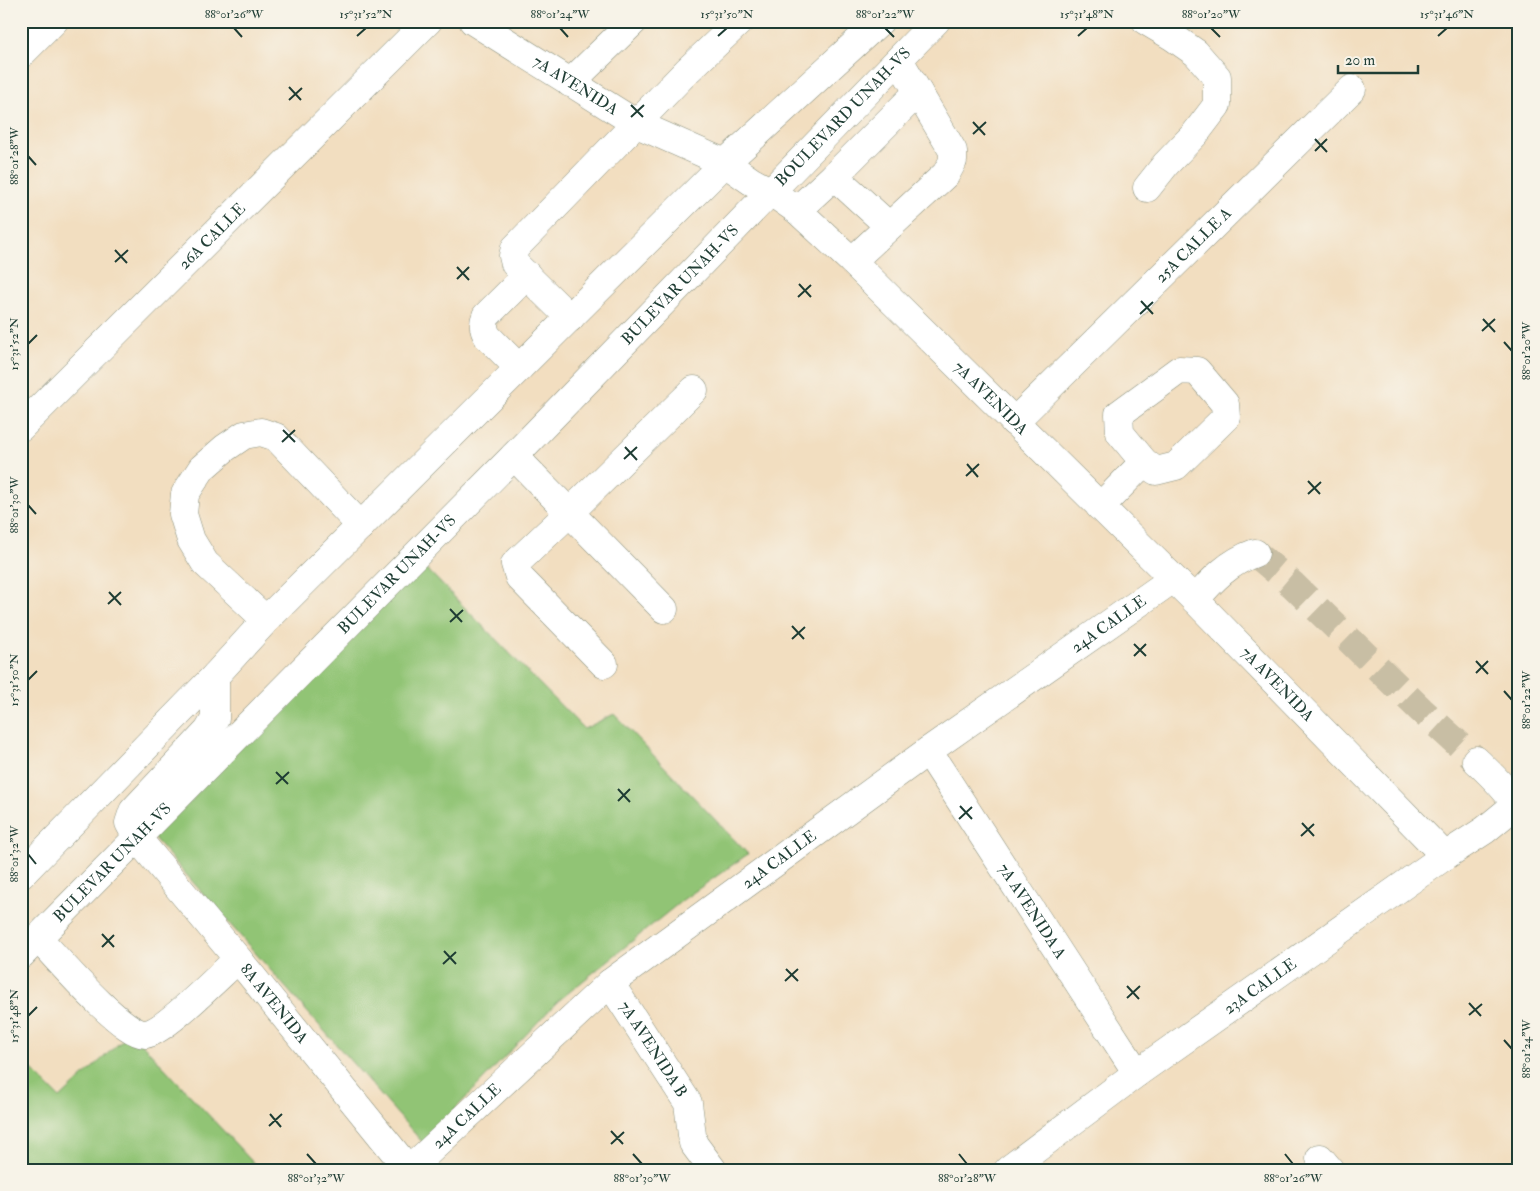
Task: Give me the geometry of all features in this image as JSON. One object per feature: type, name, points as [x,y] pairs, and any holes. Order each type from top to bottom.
[{"type":"street","points":[[21,54],[54,21]]},
{"type":"street","name":"26A CALLE","points":[[21,427],[428,21]]},
{"type":"street","points":[[570,83],[634,21]]},
{"type":"street","points":[[570,318],[515,264],[514,248],[687,71],[740,21]]},
{"type":"street","points":[[21,874],[216,676],[266,620],[725,163],[880,21]]},
{"type":"street","name":"BOULEVARD UNAH-VS","points":[[771,192],[936,21]]},
{"type":"street","points":[[1146,21],[1196,53],[1217,77],[1217,105],[1195,134],[1166,164],[1147,188]]},
{"type":"street","name":"7A AVENIDA","points":[[477,22],[637,124],[725,163],[751,182],[771,192],[797,210],[852,260],[1173,578],[1445,856]]},
{"type":"street","points":[[852,260],[946,174],[953,162],[953,151],[899,60]]},
{"type":"street","name":"25A CALLE A","points":[[1014,422],[1352,89]]},
{"type":"street","points":[[797,210],[918,92]]},
{"type":"street","points":[[834,176],[889,226]]},
{"type":"street","name":"BULEVAR UNAH-VS","points":[[30,947],[514,456],[771,192]]},
{"type":"street","points":[[519,368],[484,332],[484,321],[486,316],[527,275]]},
{"type":"street","points":[[604,664],[519,577],[515,564],[694,390]]},
{"type":"street","points":[[266,620],[205,563],[191,540],[183,514],[184,494],[202,468],[225,448],[244,435],[262,432],[276,436],[361,526]]},
{"type":"street","points":[[514,456],[664,609]]},
{"type":"street","points":[[1100,507],[1144,462]]},
{"type":"street","points":[[1195,600],[1227,566],[1255,553]]},
{"type":"street","name":"24A CALLE","points":[[409,1170],[610,983],[928,750],[1173,578]]},
{"type":"street","points":[[137,838],[130,822],[133,811],[208,731],[215,719],[216,676]]},
{"type":"street","name":"7A AVENIDA A","points":[[928,750],[1136,1073]]},
{"type":"street","points":[[1476,760],[1518,805]]},
{"type":"street","name":"23A CALLE","points":[[1008,1170],[1136,1073],[1445,856],[1485,830],[1518,805]]},
{"type":"street","name":"8A AVENIDA","points":[[137,838],[409,1170]]},
{"type":"street","points":[[30,947],[130,1030],[145,1034],[162,1028],[238,959]]},
{"type":"street","name":"7A AVENIDA B","points":[[610,983],[688,1102],[693,1143],[713,1170]]},
{"type":"green space","points":[[415,557],[584,729],[614,714],[748,854],[684,899],[557,1002],[423,1143],[146,829]]},
{"type":"green space","points":[[131,1032],[260,1170],[21,1170],[21,1059],[60,1098]]},
{"type":"tunnel","points":[[1255,553],[1293,585],[1421,710],[1476,760]]}]
